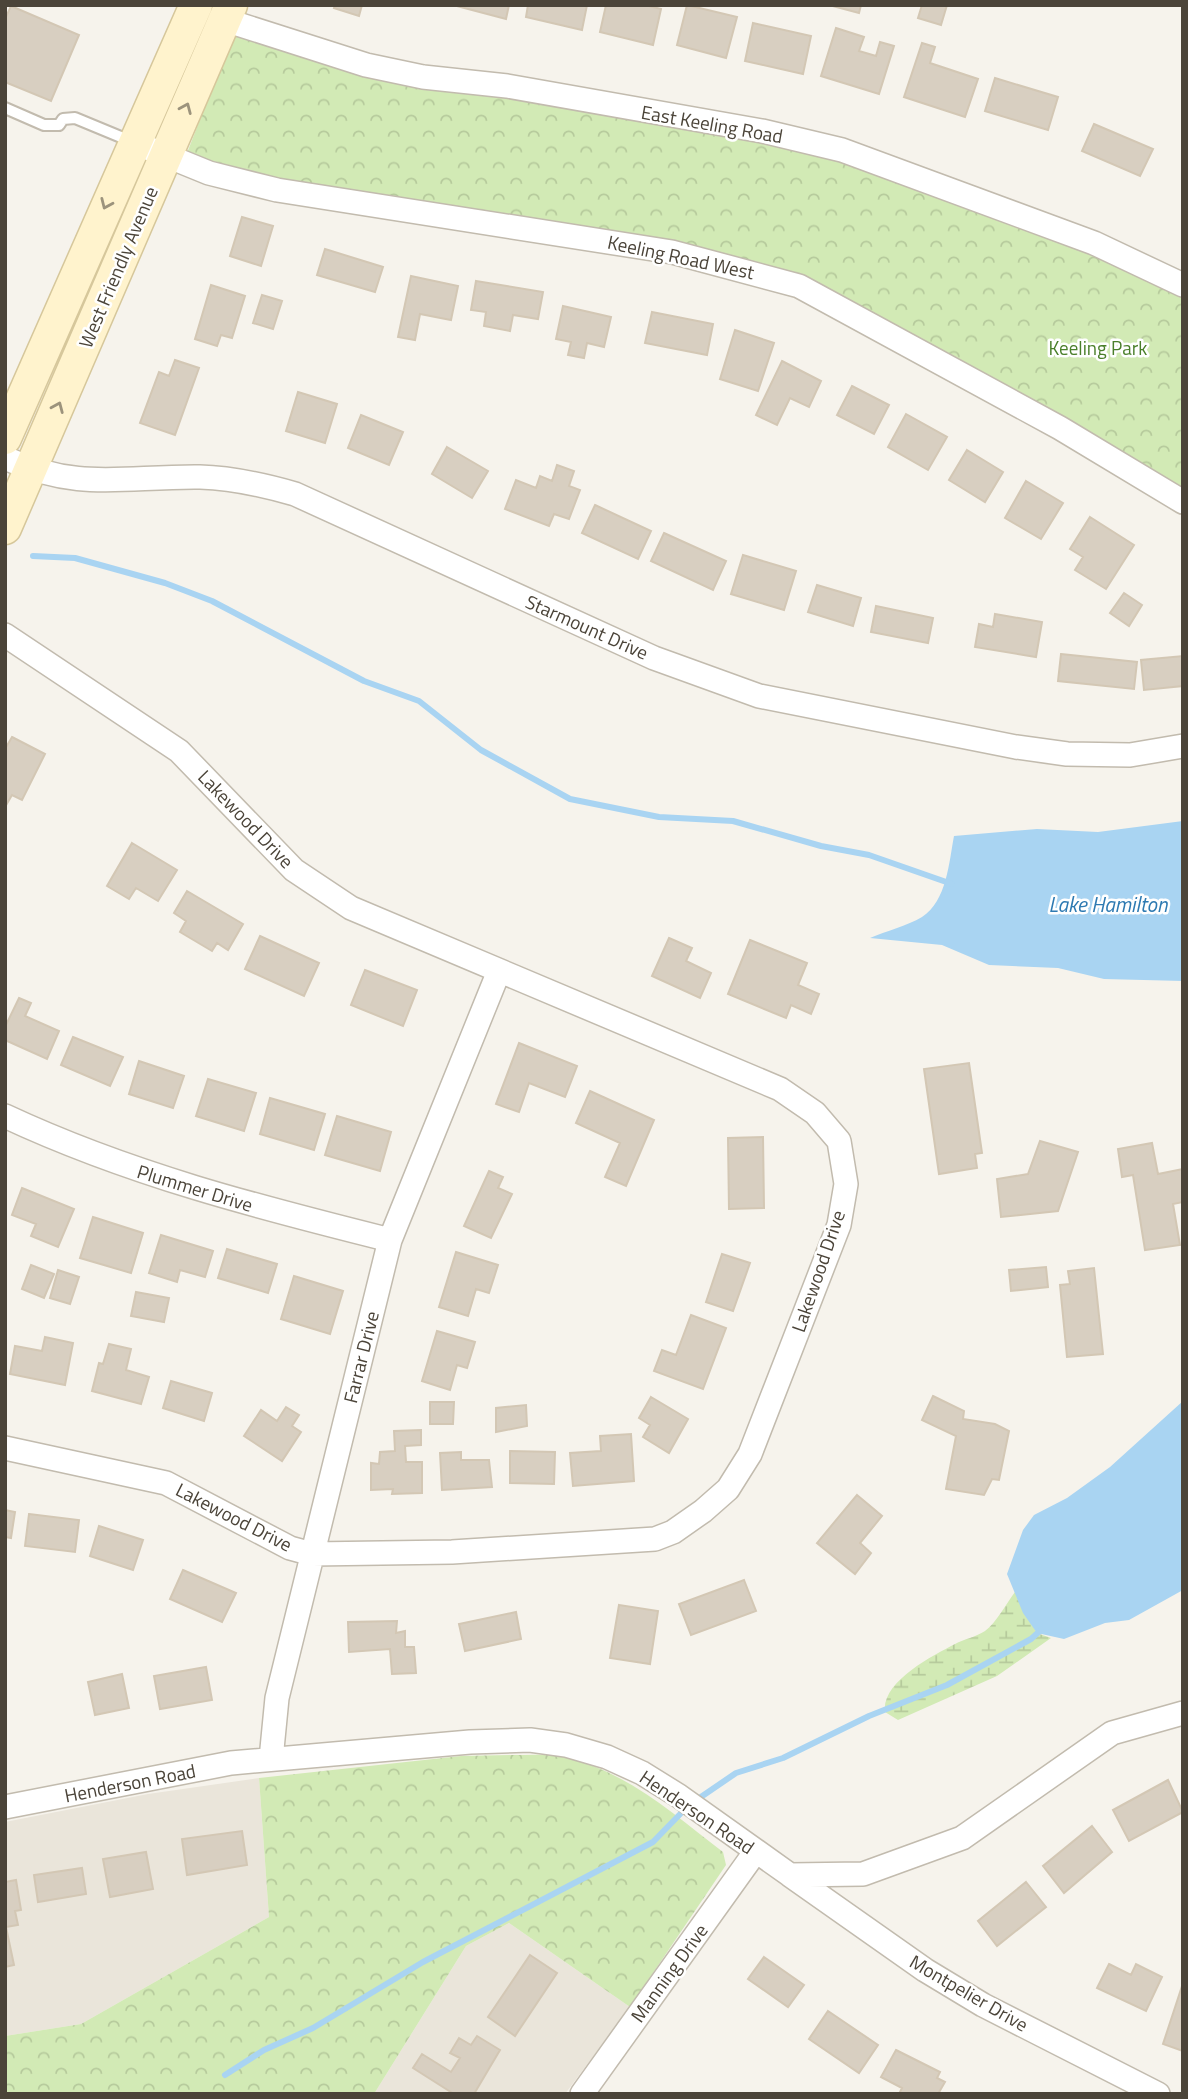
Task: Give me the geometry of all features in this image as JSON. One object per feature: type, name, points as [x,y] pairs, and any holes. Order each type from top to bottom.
[{"type":"main road","name":"West Friendly Avenue","points":[[5,438],[196,5]]},
{"type":"main road","name":"West Friendly Avenue","points":[[5,528],[18,464],[166,155],[228,13]]},
{"type":"street","name":"East Keeling Road","points":[[228,13],[366,65],[423,77],[507,86],[762,131],[842,150],[1094,243],[1183,285]]},
{"type":"street","name":"Keeling Road West","points":[[134,142],[209,173],[277,190],[672,252],[799,285],[1060,428],[1183,502]]},
{"type":"street","name":"Starmount Drive","points":[[18,464],[83,481],[200,477],[261,484],[295,494],[654,658],[759,696],[1054,752],[1130,755],[1183,746]]},
{"type":"street","name":"Lakewood Drive","points":[[5,635],[179,751],[274,852],[320,889],[351,908],[780,1089],[815,1113],[839,1141],[846,1184],[839,1225],[750,1454],[728,1489],[674,1532],[655,1539],[613,1544],[452,1552],[312,1554],[290,1548],[166,1483],[5,1448]]},
{"type":"street","name":"Farrar Drive","points":[[271,1759],[277,1698],[390,1240],[499,971]]},
{"type":"street","name":"Plummer Drive","points":[[5,1116],[109,1161],[219,1197],[390,1240]]},
{"type":"street","points":[[790,1875],[863,1874],[962,1838],[1112,1733],[1183,1713]]},
{"type":"street","name":"Henderson Road","points":[[5,1807],[231,1763],[470,1742],[530,1740],[566,1745],[607,1757],[642,1773],[790,1875]]},
{"type":"street","name":"Manning Drive","points":[[582,2094],[756,1852]]},
{"type":"street","name":"Montpelier Drive","points":[[790,1875],[925,1970],[983,2005],[1158,2094]]},
{"type":"lane","points":[[5,108],[50,127],[59,125],[63,119],[75,118],[134,142]]},
{"type":"shaded area","points":[[259,1778],[269,1917],[81,2024],[5,2036],[5,1822],[148,1794]]},
{"type":"shaded area","points":[[509,1923],[630,2007],[565,2094],[374,2094],[466,1946]]},
{"type":"green space","name":"Keeling Park","points":[[234,32],[456,88],[764,140],[841,158],[1086,251],[1183,297],[1183,495],[796,276],[282,183],[187,153]]},
{"type":"green space","points":[[1015,1592],[1037,1633],[1051,1638],[997,1676],[898,1720],[885,1712],[886,1701],[899,1680],[934,1655],[989,1628]]},
{"type":"green space","points":[[541,1755],[581,1762],[625,1781],[665,1807],[723,1852],[726,1865],[630,2007],[509,1923],[466,1946],[374,2094],[5,2094],[5,2036],[81,2024],[269,1917],[259,1778],[461,1756]]},
{"type":"water","name":"Lake Hamilton","points":[[1183,821],[1183,981],[1104,979],[1058,968],[989,965],[942,945],[870,938],[916,920],[930,910],[946,880],[954,836],[1037,829],[1098,832]]},
{"type":"water","points":[[1183,1401],[1183,1590],[1129,1620],[1105,1623],[1064,1639],[1037,1633],[1023,1613],[1007,1574],[1023,1530],[1034,1515],[1067,1498],[1110,1467]]},
{"type":"building","points":[[335,5],[362,5],[359,16],[334,8]]},
{"type":"building","points":[[453,5],[509,5],[506,19]]},
{"type":"building","points":[[528,5],[587,5],[582,30],[526,17]]},
{"type":"building","points":[[606,5],[645,5],[661,9],[653,45],[600,32]]},
{"type":"building","points":[[687,5],[737,17],[726,58],[677,45]]},
{"type":"building","points":[[829,5],[861,5],[859,13]]},
{"type":"building","points":[[922,5],[947,5],[941,25],[918,18]]},
{"type":"building","points":[[11,6],[79,35],[51,101],[5,82],[5,19]]},
{"type":"building","points":[[753,23],[811,36],[803,74],[745,61]]},
{"type":"building","points":[[836,28],[864,37],[859,51],[876,56],[880,42],[894,46],[879,94],[821,76]]},
{"type":"building","points":[[922,43],[935,47],[930,63],[978,79],[965,117],[904,97]]},
{"type":"building","points":[[995,78],[1058,97],[1048,130],[985,111]]},
{"type":"building","points":[[1094,124],[1153,149],[1140,176],[1082,151]]},
{"type":"building","points":[[242,217],[273,226],[261,266],[230,256]]},
{"type":"building","points":[[325,249],[383,267],[375,292],[317,275]]},
{"type":"building","points":[[411,276],[458,286],[451,320],[420,314],[415,340],[398,337]]},
{"type":"building","points":[[476,281],[543,292],[538,319],[513,315],[510,331],[484,326],[486,312],[471,310]]},
{"type":"building","points":[[211,285],[245,296],[232,338],[221,335],[217,346],[195,339]]},
{"type":"building","points":[[262,295],[282,301],[273,329],[253,323]]},
{"type":"building","points":[[563,306],[611,317],[604,347],[587,343],[584,358],[568,355],[571,342],[556,339]]},
{"type":"building","points":[[652,312],[713,324],[707,355],[645,343]]},
{"type":"building","points":[[735,330],[774,343],[758,391],[720,379]]},
{"type":"building","points":[[175,360],[199,368],[175,435],[140,423],[159,372],[169,376]]},
{"type":"building","points":[[782,361],[821,381],[809,407],[790,398],[777,425],[756,415]]},
{"type":"building","points":[[852,386],[889,405],[874,434],[837,415]]},
{"type":"building","points":[[298,392],[337,404],[325,443],[286,431]]},
{"type":"building","points":[[906,414],[947,437],[928,470],[888,447]]},
{"type":"building","points":[[361,415],[403,432],[389,465],[348,448]]},
{"type":"building","points":[[447,447],[488,471],[472,498],[432,474]]},
{"type":"building","points":[[967,450],[1003,472],[985,502],[949,480]]},
{"type":"building","points":[[557,465],[574,471],[569,486],[580,490],[569,519],[554,514],[549,526],[505,509],[516,480],[536,488],[540,476],[552,481]]},
{"type":"building","points":[[1026,481],[1063,503],[1041,539],[1005,518]]},
{"type":"building","points":[[595,505],[651,531],[638,559],[582,533]]},
{"type":"building","points":[[1090,517],[1134,545],[1106,589],[1075,570],[1083,557],[1070,549]]},
{"type":"building","points":[[664,533],[726,561],[713,590],[651,561]]},
{"type":"building","points":[[743,555],[796,571],[784,610],[731,594]]},
{"type":"building","points":[[817,585],[861,598],[853,626],[808,612]]},
{"type":"building","points":[[1124,593],[1142,605],[1129,626],[1110,613]]},
{"type":"building","points":[[876,606],[933,618],[928,643],[871,632]]},
{"type":"building","points":[[995,614],[1042,622],[1036,657],[975,647],[979,624],[993,627]]},
{"type":"building","points":[[1061,654],[1137,662],[1134,689],[1058,681]]},
{"type":"building","points":[[1183,656],[1183,686],[1144,690],[1141,660]]},
{"type":"building","points":[[12,737],[45,754],[22,800],[12,795],[5,807],[5,749]]},
{"type":"building","points":[[132,843],[177,870],[158,901],[136,888],[129,899],[107,886]]},
{"type":"building","points":[[187,891],[243,924],[228,950],[217,943],[212,951],[180,932],[186,921],[174,913]]},
{"type":"building","points":[[260,936],[319,963],[304,996],[245,969]]},
{"type":"building","points":[[669,938],[692,948],[686,961],[711,973],[700,998],[652,976]]},
{"type":"building","points":[[750,940],[807,963],[798,985],[819,994],[811,1014],[791,1005],[786,1018],[728,994]]},
{"type":"building","points":[[365,970],[417,990],[403,1026],[351,1005]]},
{"type":"building","points":[[19,998],[31,1003],[25,1016],[59,1031],[47,1059],[5,1040],[5,1027]]},
{"type":"building","points":[[73,1037],[123,1057],[110,1086],[61,1065]]},
{"type":"building","points":[[519,1043],[577,1066],[565,1097],[529,1083],[519,1112],[496,1104]]},
{"type":"building","points":[[139,1061],[184,1076],[173,1108],[129,1094]]},
{"type":"building","points":[[969,1063],[982,1153],[975,1154],[977,1168],[939,1174],[924,1069]]},
{"type":"building","points":[[208,1079],[256,1093],[244,1131],[196,1116]]},
{"type":"building","points":[[590,1091],[654,1120],[626,1186],[605,1177],[620,1143],[576,1123]]},
{"type":"building","points":[[270,1098],[325,1114],[314,1150],[260,1134]]},
{"type":"building","points":[[337,1116],[391,1132],[380,1171],[325,1155]]},
{"type":"building","points":[[763,1137],[764,1208],[729,1209],[728,1138]]},
{"type":"building","points":[[1040,1141],[1078,1152],[1058,1211],[1001,1217],[997,1179],[1028,1174]]},
{"type":"building","points":[[1152,1143],[1158,1174],[1183,1169],[1183,1202],[1173,1204],[1180,1245],[1145,1250],[1133,1175],[1122,1177],[1118,1149]]},
{"type":"building","points":[[489,1171],[503,1177],[498,1188],[512,1194],[491,1238],[464,1226]]},
{"type":"building","points":[[22,1188],[74,1209],[58,1247],[31,1236],[36,1224],[12,1215]]},
{"type":"building","points":[[93,1217],[143,1233],[131,1273],[80,1258]]},
{"type":"building","points":[[161,1235],[213,1251],[205,1277],[180,1270],[177,1282],[149,1273]]},
{"type":"building","points":[[227,1249],[277,1264],[268,1293],[218,1278]]},
{"type":"building","points":[[456,1252],[498,1265],[489,1293],[476,1289],[468,1316],[439,1307]]},
{"type":"building","points":[[722,1254],[750,1263],[733,1311],[706,1302]]},
{"type":"building","points":[[31,1265],[54,1274],[44,1298],[22,1289]]},
{"type":"building","points":[[1046,1267],[1048,1287],[1011,1291],[1009,1270]]},
{"type":"building","points":[[1094,1268],[1103,1354],[1067,1357],[1060,1285],[1070,1284],[1068,1271]]},
{"type":"building","points":[[58,1270],[79,1277],[70,1304],[50,1298]]},
{"type":"building","points":[[294,1276],[343,1291],[330,1334],[281,1319]]},
{"type":"building","points":[[136,1292],[169,1298],[164,1322],[131,1316]]},
{"type":"building","points":[[691,1315],[726,1328],[703,1389],[654,1371],[662,1350],[676,1355]]},
{"type":"building","points":[[437,1331],[475,1342],[467,1368],[457,1365],[450,1390],[422,1381]]},
{"type":"building","points":[[45,1337],[73,1343],[65,1385],[10,1374],[15,1346],[42,1351]]},
{"type":"building","points":[[109,1344],[131,1349],[126,1370],[149,1377],[141,1404],[92,1391],[99,1363],[103,1364]]},
{"type":"building","points":[[171,1381],[212,1393],[204,1421],[163,1408]]},
{"type":"building","points":[[933,1396],[964,1411],[963,1419],[995,1424],[1009,1431],[999,1480],[992,1479],[984,1495],[946,1489],[956,1436],[922,1420]]},
{"type":"building","points":[[651,1397],[688,1419],[669,1453],[643,1437],[650,1425],[639,1418]]},
{"type":"building","points":[[430,1402],[454,1402],[453,1424],[430,1424]]},
{"type":"building","points":[[526,1405],[527,1426],[496,1432],[496,1408]]},
{"type":"building","points":[[286,1407],[299,1415],[292,1426],[301,1432],[282,1461],[244,1436],[261,1410],[277,1421]]},
{"type":"building","points":[[421,1430],[421,1445],[405,1446],[406,1462],[422,1462],[422,1493],[392,1494],[393,1489],[371,1490],[371,1463],[379,1464],[380,1452],[395,1451],[394,1431]]},
{"type":"building","points":[[631,1434],[634,1481],[573,1486],[570,1453],[601,1451],[600,1436]]},
{"type":"building","points":[[510,1451],[555,1452],[554,1484],[510,1483]]},
{"type":"building","points":[[461,1452],[461,1460],[489,1460],[492,1487],[442,1490],[440,1453]]},
{"type":"building","points":[[857,1495],[882,1516],[860,1543],[871,1553],[855,1574],[817,1543]]},
{"type":"building","points":[[5,1510],[15,1512],[11,1538],[5,1537]]},
{"type":"building","points":[[29,1514],[79,1520],[75,1552],[25,1546]]},
{"type":"building","points":[[99,1526],[143,1540],[133,1570],[90,1556]]},
{"type":"building","points":[[183,1570],[236,1593],[222,1622],[170,1599]]},
{"type":"building","points":[[744,1580],[756,1611],[691,1635],[679,1604]]},
{"type":"building","points":[[619,1605],[658,1611],[650,1664],[610,1658]]},
{"type":"building","points":[[516,1612],[521,1639],[465,1651],[459,1624]]},
{"type":"building","points":[[397,1621],[396,1633],[405,1631],[405,1647],[414,1647],[416,1673],[392,1674],[390,1649],[349,1652],[348,1622]]},
{"type":"building","points":[[206,1667],[212,1700],[160,1709],[154,1676]]},
{"type":"building","points":[[122,1674],[129,1708],[95,1715],[88,1682]]},
{"type":"building","points":[[1168,1780],[1183,1812],[1129,1841],[1113,1810]]},
{"type":"building","points":[[1092,1826],[1112,1852],[1064,1893],[1043,1866]]},
{"type":"building","points":[[242,1831],[247,1865],[187,1875],[182,1839]]},
{"type":"building","points":[[146,1852],[153,1889],[110,1897],[103,1859]]},
{"type":"building","points":[[82,1868],[86,1894],[38,1902],[34,1875]]},
{"type":"building","points":[[16,1880],[21,1910],[15,1911],[18,1925],[6,1927],[14,1965],[5,1967],[5,1882]]},
{"type":"building","points":[[1026,1882],[1046,1907],[997,1946],[978,1921]]},
{"type":"building","points":[[530,1955],[557,1973],[515,2036],[488,2017]]},
{"type":"building","points":[[764,1957],[804,1985],[788,2007],[748,1979]]},
{"type":"building","points":[[1109,1964],[1131,1975],[1136,1964],[1162,1977],[1146,2011],[1097,1988]]},
{"type":"building","points":[[1183,1983],[1183,2051],[1163,2044]]},
{"type":"building","points":[[828,2011],[878,2045],[859,2073],[809,2039]]},
{"type":"building","points":[[477,2036],[500,2050],[474,2094],[454,2094],[413,2068],[422,2054],[451,2072],[460,2058],[450,2053],[459,2038],[471,2045]]},
{"type":"building","points":[[896,2050],[940,2072],[937,2078],[945,2082],[938,2094],[899,2094],[902,2088],[881,2077]]},
{"type":"waterway","points":[[33,556],[75,558],[165,583],[212,601],[364,681],[419,701],[481,750],[570,799],[659,817],[733,821],[821,846],[869,855],[952,884]]},
{"type":"waterway","points":[[695,1801],[736,1773],[783,1758],[869,1716],[947,1685],[1031,1639],[1041,1630]]},
{"type":"waterway","points":[[225,2075],[264,2050],[313,2028],[423,1962],[653,1842],[686,1808]]}]
